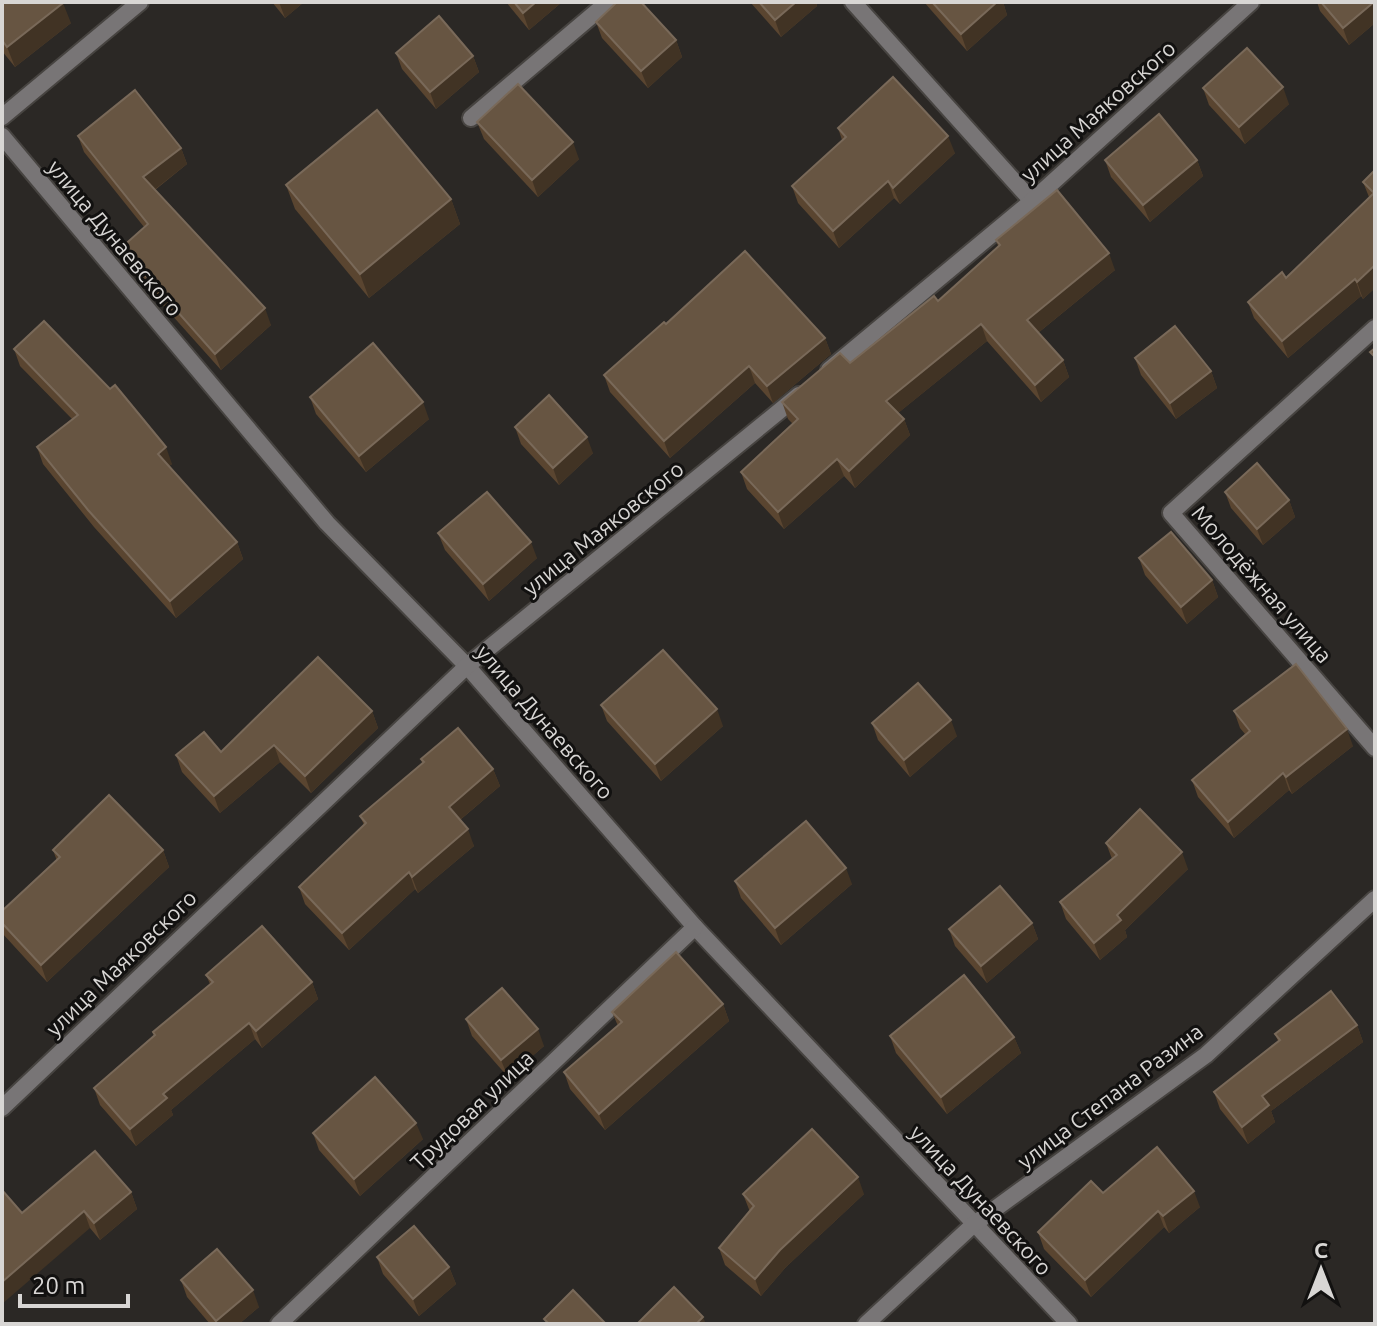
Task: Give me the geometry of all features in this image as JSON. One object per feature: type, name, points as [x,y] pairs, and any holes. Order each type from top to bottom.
[{"type":"street","points":[[2,117],[140,2]]},
{"type":"street","points":[[471,118],[608,2]]},
{"type":"street","points":[[853,2],[1032,201]]},
{"type":"street","name":"улица Маяковского","points":[[2,1108],[467,666],[677,497],[1032,201],[1251,2]]},
{"type":"street","name":"улица Дунаевского","points":[[2,136],[327,523],[467,666],[695,927],[1069,1324]]},
{"type":"street","name":"Молодёжная улица","points":[[1375,328],[1171,513],[1375,748]]},
{"type":"street","name":"улица Степана Разина","points":[[866,1324],[973,1225],[1206,1055],[1375,899]]},
{"type":"street","name":"Трудовая улица","points":[[279,1324],[695,927]]},
{"type":"building","points":[[2,2],[63,3],[7,47],[2,40]]},
{"type":"building","points":[[514,2],[536,2],[523,13]]},
{"type":"building","points":[[617,2],[641,2],[676,40],[641,71],[596,22]]},
{"type":"building","points":[[759,2],[796,2],[775,20]]},
{"type":"building","points":[[932,2],[997,2],[961,34]]},
{"type":"building","points":[[1321,2],[1374,2],[1343,28]]},
{"type":"building","points":[[439,16],[473,56],[430,92],[396,53]]},
{"type":"building","points":[[1247,48],[1283,87],[1239,127],[1203,88]]},
{"type":"building","points":[[893,77],[948,136],[893,188],[888,181],[833,231],[792,186],[846,137],[838,128]]},
{"type":"building","points":[[518,84],[573,142],[532,180],[477,122]]},
{"type":"building","points":[[135,90],[181,148],[143,177],[265,308],[215,354],[121,248],[148,224],[78,136]]},
{"type":"building","points":[[377,110],[451,199],[360,274],[286,185]]},
{"type":"building","points":[[1159,114],[1197,160],[1143,205],[1105,160]]},
{"type":"building","points":[[1375,170],[1375,265],[1282,341],[1248,302],[1282,272],[1286,278],[1374,193],[1363,182]]},
{"type":"building","points":[[1057,190],[1109,253],[1027,320],[1063,360],[1035,385],[981,324],[886,401],[904,419],[849,471],[837,459],[778,512],[741,472],[798,419],[782,402],[840,353],[850,363],[934,296],[938,301],[1000,245],[996,240]]},
{"type":"building","points":[[745,251],[825,338],[767,386],[749,366],[664,441],[604,375],[664,322],[666,324]]},
{"type":"building","points":[[44,321],[110,389],[115,385],[166,447],[158,454],[237,542],[170,601],[88,510],[37,447],[78,415],[14,349]]},
{"type":"building","points":[[1175,326],[1211,371],[1170,403],[1135,358]]},
{"type":"building","points":[[373,343],[423,402],[359,456],[310,397]]},
{"type":"building","points":[[549,395],[587,437],[553,468],[515,427]]},
{"type":"building","points":[[1257,463],[1289,500],[1257,529],[1225,492]]},
{"type":"building","points":[[487,492],[531,542],[483,584],[438,533]]},
{"type":"building","points":[[1171,532],[1212,580],[1181,607],[1139,558]]},
{"type":"building","points":[[663,650],[717,709],[655,764],[601,705]]},
{"type":"building","points":[[318,657],[372,711],[305,776],[274,745],[214,796],[176,755],[204,732],[221,752]]},
{"type":"building","points":[[1296,664],[1347,729],[1286,777],[1283,773],[1228,822],[1192,780],[1250,731],[1234,711]]},
{"type":"building","points":[[918,683],[951,720],[904,760],[872,723]]},
{"type":"building","points":[[458,728],[493,769],[449,807],[468,829],[412,877],[409,872],[342,933],[299,887],[366,823],[360,816],[424,762],[421,759]]},
{"type":"building","points":[[109,795],[163,850],[41,965],[2,923],[2,911],[60,857],[53,850]]},
{"type":"building","points":[[1140,809],[1182,852],[1117,915],[1121,920],[1094,943],[1060,902],[1117,855],[1106,843]]},
{"type":"building","points":[[806,821],[846,868],[775,928],[735,881]]},
{"type":"building","points":[[1000,886],[1032,923],[981,966],[949,929]]},
{"type":"building","points":[[262,926],[312,982],[256,1031],[249,1023],[163,1094],[167,1098],[130,1129],[94,1088],[155,1035],[153,1032],[213,982],[206,975]]},
{"type":"building","points":[[676,952],[723,1004],[599,1114],[564,1072],[622,1022],[612,1012]]},
{"type":"building","points":[[964,975],[1014,1037],[941,1097],[890,1036]]},
{"type":"building","points":[[502,988],[538,1029],[501,1060],[466,1019]]},
{"type":"building","points":[[1331,991],[1357,1025],[1262,1096],[1269,1105],[1242,1127],[1214,1092],[1280,1040],[1275,1034]]},
{"type":"building","points":[[375,1077],[416,1123],[354,1179],[313,1133]]},
{"type":"building","points":[[812,1129],[858,1177],[780,1250],[755,1279],[719,1248],[754,1206],[743,1194]]},
{"type":"building","points":[[1157,1147],[1194,1191],[1163,1216],[1158,1211],[1085,1280],[1038,1232],[1091,1181],[1103,1193]]},
{"type":"building","points":[[95,1151],[131,1192],[94,1223],[84,1211],[2,1282],[2,1190],[22,1213]]},
{"type":"building","points":[[414,1226],[449,1267],[413,1299],[377,1257]]},
{"type":"building","points":[[217,1249],[253,1290],[216,1321],[181,1280]]},
{"type":"building","points":[[674,1287],[703,1317],[696,1324],[637,1324]]},
{"type":"building","points":[[573,1290],[606,1324],[549,1324],[544,1319]]}]
